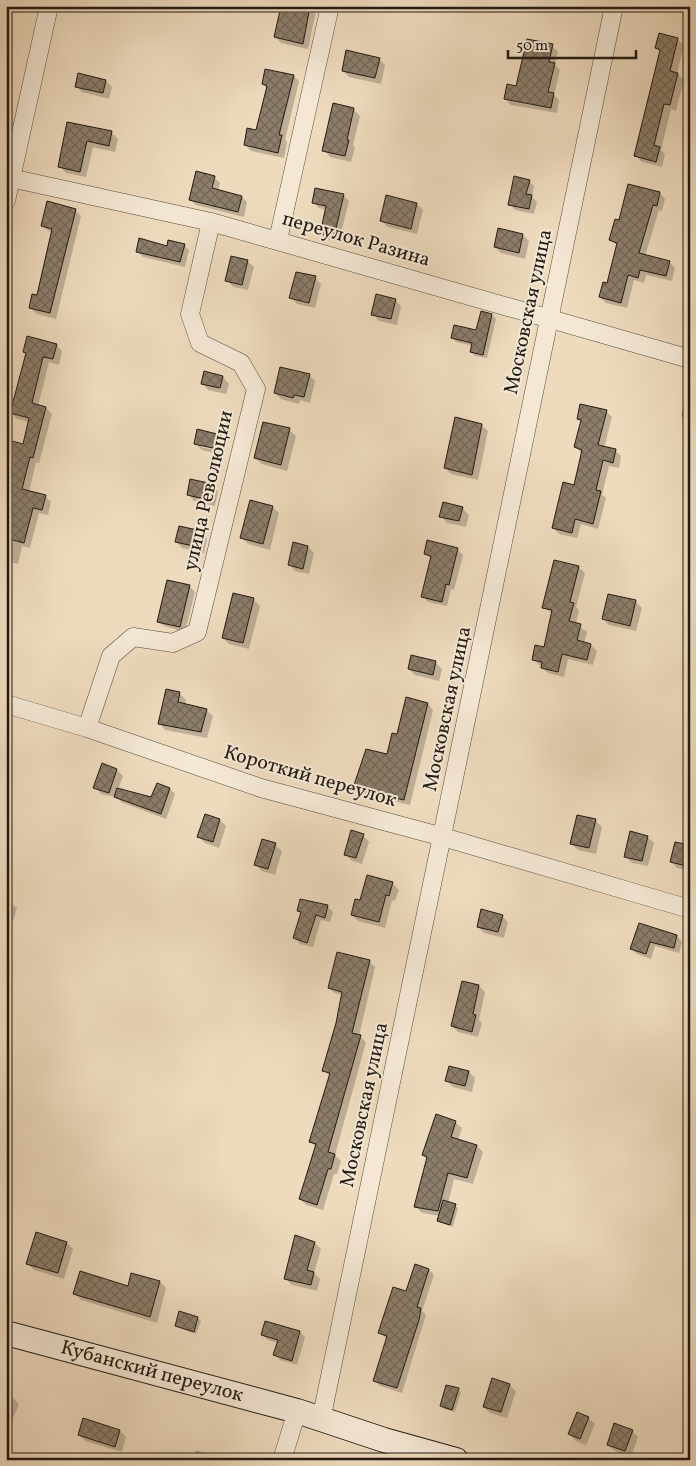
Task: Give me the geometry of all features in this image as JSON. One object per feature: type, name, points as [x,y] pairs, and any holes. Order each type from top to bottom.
[{"type":"street","points":[[6,201],[8,178],[48,6]]},
{"type":"street","points":[[278,240],[330,6]]},
{"type":"street","name":"Московская улица","points":[[322,1420],[614,6]]},
{"type":"street","name":"переулок Разина","points":[[8,178],[211,222],[690,359]]},
{"type":"street","name":"улица Революции","points":[[87,728],[111,656],[132,637],[173,643],[197,632],[256,389],[242,363],[200,344],[190,314],[211,222]]},
{"type":"street","name":"Короткий переулок","points":[[6,704],[87,728],[261,788],[443,837],[690,909]]},
{"type":"street","name":"Кубанский переулок","points":[[6,1333],[297,1411],[384,1440],[456,1460]]},
{"type":"street","points":[[282,1460],[297,1411]]},
{"type":"street","points":[[384,1440],[397,1460]]},
{"type":"building","points":[[281,6],[310,6],[303,44],[274,37]]},
{"type":"building","points":[[659,33],[678,38],[670,71],[678,73],[670,105],[664,104],[654,145],[660,147],[656,162],[634,156],[660,50],[655,48]]},
{"type":"building","points":[[527,39],[553,44],[549,62],[555,63],[548,92],[554,93],[551,108],[504,99],[507,84],[516,86]]},
{"type":"building","points":[[346,50],[380,58],[375,78],[342,71]]},
{"type":"building","points":[[265,69],[294,75],[279,135],[282,135],[278,153],[244,145],[247,128],[256,130],[267,86],[262,84]]},
{"type":"building","points":[[78,73],[106,80],[103,93],[75,87]]},
{"type":"building","points":[[333,103],[354,108],[345,156],[322,151]]},
{"type":"building","points":[[67,122],[112,131],[109,146],[87,141],[80,172],[58,167]]},
{"type":"building","points":[[196,171],[215,176],[212,188],[242,196],[238,212],[189,200]]},
{"type":"building","points":[[514,176],[530,180],[526,194],[532,195],[529,209],[508,205]]},
{"type":"building","points":[[628,184],[660,192],[657,206],[653,205],[639,253],[670,261],[666,276],[640,270],[638,278],[628,275],[621,303],[599,297],[603,282],[607,283],[617,243],[609,240],[615,219],[619,220]]},
{"type":"building","points":[[315,188],[344,194],[334,237],[320,234],[326,206],[312,203]]},
{"type":"building","points":[[386,195],[417,203],[411,229],[380,221]]},
{"type":"building","points":[[47,201],[76,209],[50,313],[29,308],[32,294],[37,295],[52,229],[41,226]]},
{"type":"building","points":[[498,228],[523,234],[519,253],[494,247]]},
{"type":"building","points":[[139,238],[167,246],[168,240],[185,244],[180,262],[136,252]]},
{"type":"building","points":[[231,256],[248,260],[242,285],[225,281]]},
{"type":"building","points":[[296,272],[316,276],[309,303],[289,298]]},
{"type":"building","points":[[376,294],[396,299],[391,319],[371,315]]},
{"type":"building","points":[[481,311],[492,314],[483,355],[470,352],[472,343],[451,338],[454,325],[476,330]]},
{"type":"building","points":[[27,336],[57,344],[53,359],[43,357],[32,403],[46,407],[33,458],[30,457],[22,489],[46,495],[42,510],[33,508],[24,543],[6,538],[6,465],[12,441],[23,444],[29,418],[10,413],[26,353],[23,352]]},
{"type":"building","points":[[280,367],[310,374],[304,397],[294,395],[293,398],[274,393]]},
{"type":"building","points":[[204,371],[223,376],[220,388],[201,384]]},
{"type":"building","points":[[580,404],[607,410],[598,445],[616,449],[613,463],[603,460],[596,490],[601,491],[593,524],[575,519],[572,533],[552,528],[563,482],[574,485],[582,450],[574,447],[581,420],[577,419]]},
{"type":"building","points":[[455,417],[482,424],[472,475],[444,468]]},
{"type":"building","points":[[263,422],[290,428],[281,465],[254,458]]},
{"type":"building","points":[[197,429],[221,435],[217,449],[194,444]]},
{"type":"building","points":[[190,479],[213,484],[209,500],[187,495]]},
{"type":"building","points":[[250,500],[273,506],[263,544],[240,538]]},
{"type":"building","points":[[443,502],[463,507],[459,521],[439,517]]},
{"type":"building","points":[[179,526],[202,531],[198,547],[175,542]]},
{"type":"building","points":[[427,540],[458,548],[449,585],[446,584],[442,602],[421,597],[431,556],[424,554]]},
{"type":"building","points":[[293,542],[308,546],[303,569],[288,565]]},
{"type":"building","points":[[554,560],[579,566],[570,602],[574,603],[569,621],[581,624],[577,640],[591,644],[587,660],[562,654],[558,672],[541,668],[542,662],[532,660],[535,645],[544,647],[552,610],[542,608]]},
{"type":"building","points":[[167,580],[190,585],[180,627],[157,622]]},
{"type":"building","points":[[233,593],[254,598],[243,643],[222,638]]},
{"type":"building","points":[[608,594],[636,600],[630,626],[602,619]]},
{"type":"building","points":[[411,655],[436,661],[433,675],[408,669]]},
{"type":"building","points":[[166,689],[180,692],[178,702],[207,709],[201,732],[158,724]]},
{"type":"building","points":[[406,697],[428,703],[404,800],[353,788],[366,749],[387,754],[392,733],[397,734]]},
{"type":"building","points":[[102,763],[117,769],[109,793],[93,788]]},
{"type":"building","points":[[157,783],[170,788],[161,814],[114,797],[117,788],[151,797]]},
{"type":"building","points":[[205,814],[220,819],[213,842],[197,837]]},
{"type":"building","points":[[577,815],[596,819],[589,848],[570,844]]},
{"type":"building","points":[[351,830],[364,834],[356,858],[344,855]]},
{"type":"building","points":[[630,831],[648,836],[642,861],[624,857]]},
{"type":"building","points":[[262,839],[276,843],[268,869],[254,865]]},
{"type":"building","points":[[675,842],[690,845],[687,866],[670,862]]},
{"type":"building","points":[[367,875],[393,882],[389,896],[386,895],[379,922],[351,915],[355,899],[360,900]]},
{"type":"building","points":[[300,899],[328,905],[325,918],[316,915],[307,943],[293,938],[301,912],[297,911]]},
{"type":"building","points":[[481,909],[503,915],[498,932],[477,927]]},
{"type":"building","points":[[639,923],[677,935],[674,948],[650,942],[646,954],[630,949]]},
{"type":"building","points":[[337,952],[370,960],[352,1033],[361,1035],[328,1152],[335,1154],[331,1169],[328,1169],[317,1205],[299,1199],[316,1144],[309,1142],[330,1073],[322,1071],[336,1023],[342,992],[328,988]]},
{"type":"building","points":[[462,981],[479,985],[473,1014],[476,1015],[472,1032],[451,1026]]},
{"type":"building","points":[[449,1066],[469,1071],[465,1086],[445,1081]]},
{"type":"building","points":[[436,1114],[456,1121],[451,1137],[477,1145],[467,1178],[448,1173],[438,1211],[414,1207],[427,1157],[422,1155]]},
{"type":"building","points":[[443,1200],[456,1204],[450,1225],[437,1221]]},
{"type":"building","points":[[36,1232],[67,1242],[58,1273],[26,1264]]},
{"type":"building","points":[[295,1235],[315,1242],[307,1270],[314,1272],[311,1285],[284,1279]]},
{"type":"building","points":[[415,1264],[429,1269],[417,1307],[421,1308],[419,1320],[397,1388],[373,1381],[387,1336],[378,1333],[393,1287],[406,1291]]},
{"type":"building","points":[[80,1271],[128,1286],[131,1273],[160,1281],[150,1317],[73,1294]]},
{"type":"building","points":[[179,1311],[198,1317],[194,1332],[175,1326]]},
{"type":"building","points":[[265,1321],[300,1331],[292,1361],[273,1355],[278,1340],[261,1335]]},
{"type":"building","points":[[492,1378],[510,1384],[501,1412],[483,1407]]},
{"type":"building","points":[[446,1385],[459,1388],[452,1410],[440,1406]]},
{"type":"building","points":[[577,1412],[589,1417],[580,1439],[568,1434]]},
{"type":"building","points":[[83,1418],[120,1430],[115,1447],[78,1435]]},
{"type":"building","points":[[614,1423],[633,1430],[625,1451],[607,1445]]}]
